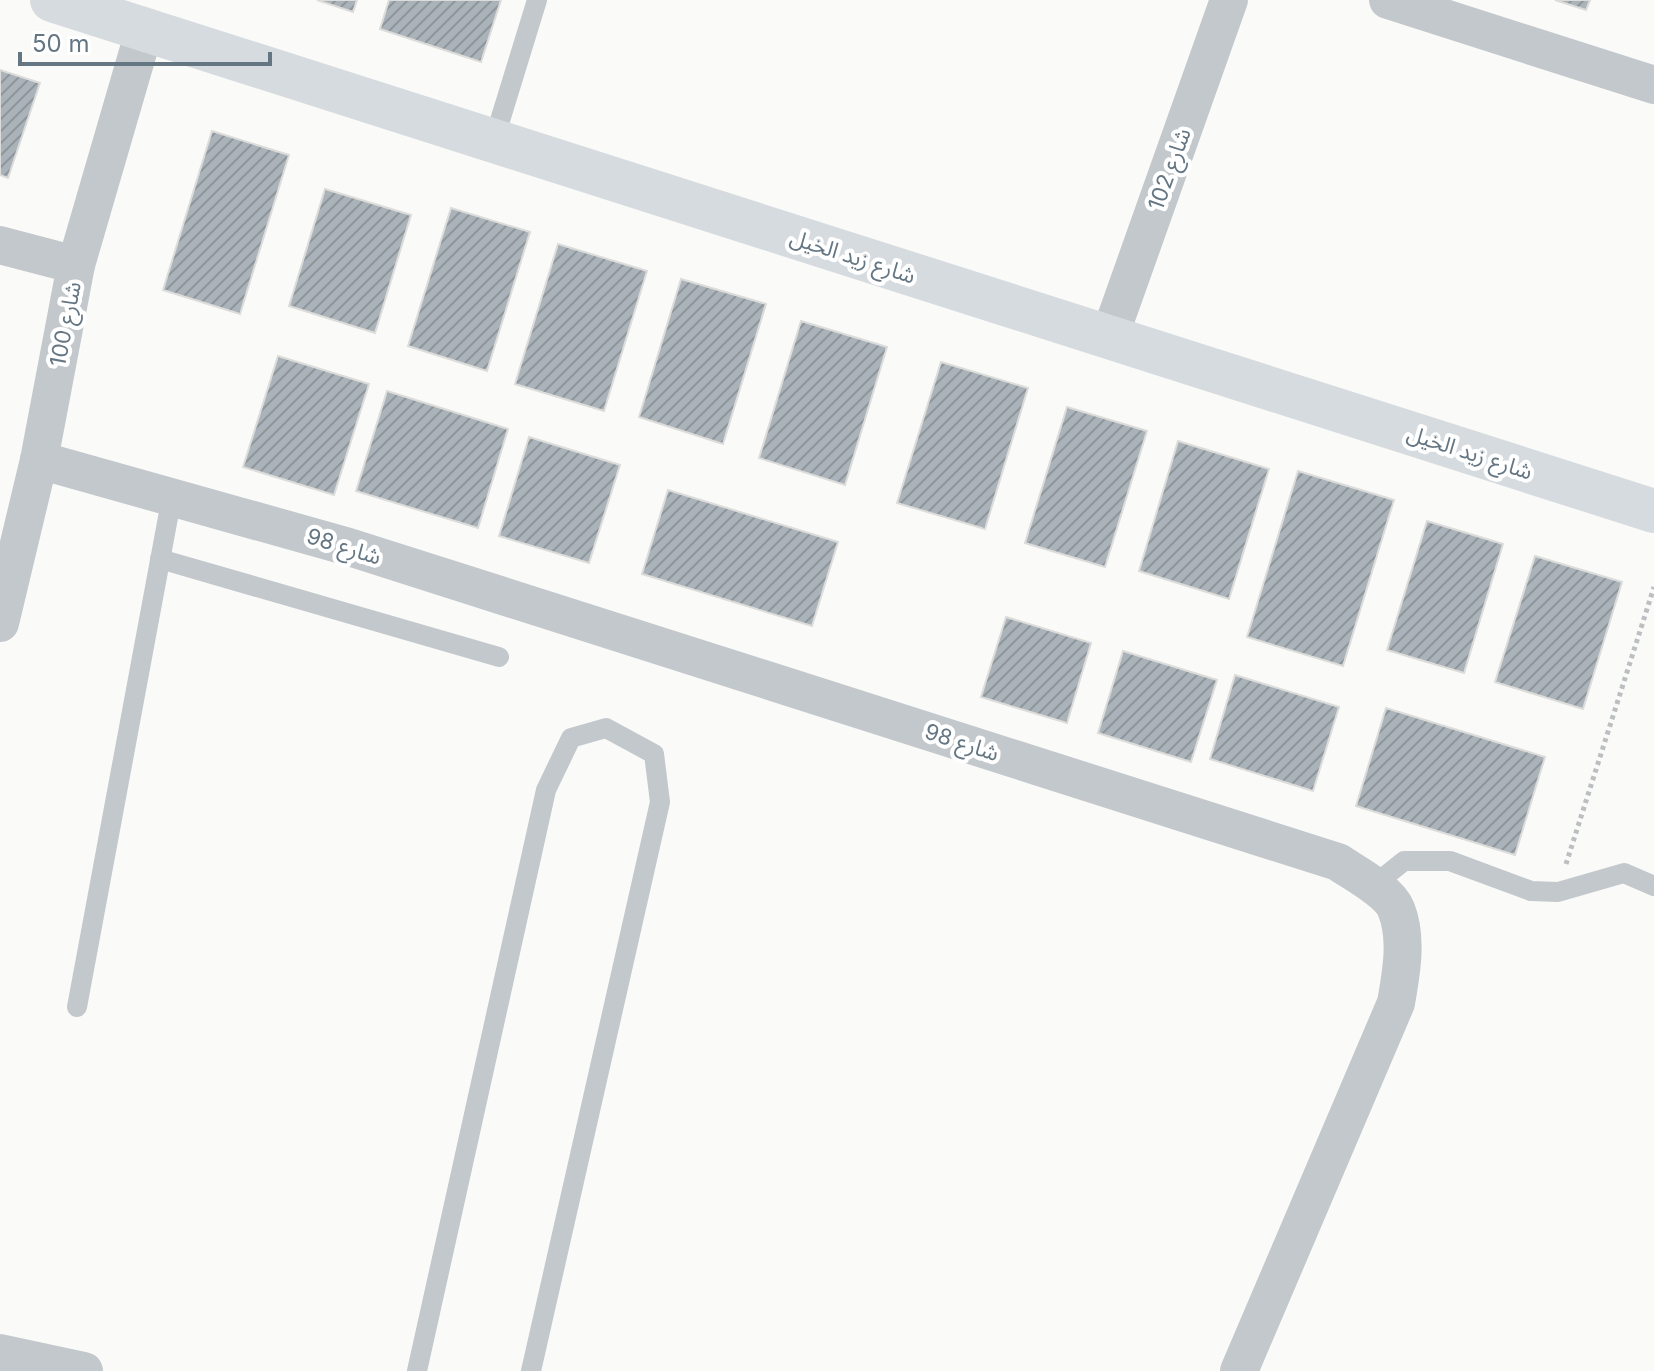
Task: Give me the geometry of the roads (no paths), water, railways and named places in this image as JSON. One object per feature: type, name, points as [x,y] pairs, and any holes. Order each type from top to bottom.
[{"type":"street","name":"شارع زيد الخيل","points":[[52,0],[1654,511]]},
{"type":"street","name":"شارع 102","points":[[1109,338],[1229,0]]},
{"type":"street","points":[[1388,0],[1654,85]]},
{"type":"street","name":"شارع 100","points":[[0,623],[39,460],[76,265],[145,28]]},
{"type":"street","points":[[0,245],[76,265]]},
{"type":"street","name":"شارع 98","points":[[39,460],[349,547],[1323,857],[1338,862],[1374,885],[1396,908],[1404,956],[1396,1003],[1239,1371]]},
{"type":"street","points":[[0,1353],[84,1371]]},
{"type":"lane","points":[[494,140],[537,0]]},
{"type":"lane","points":[[77,1007],[172,496]]},
{"type":"lane","points":[[160,559],[499,657]]},
{"type":"lane","points":[[417,1371],[546,790],[571,738],[606,728],[654,754],[660,802],[531,1371]]},
{"type":"lane","points":[[1374,885],[1404,861],[1450,861],[1531,891],[1558,892],[1624,873],[1654,886]]}]
